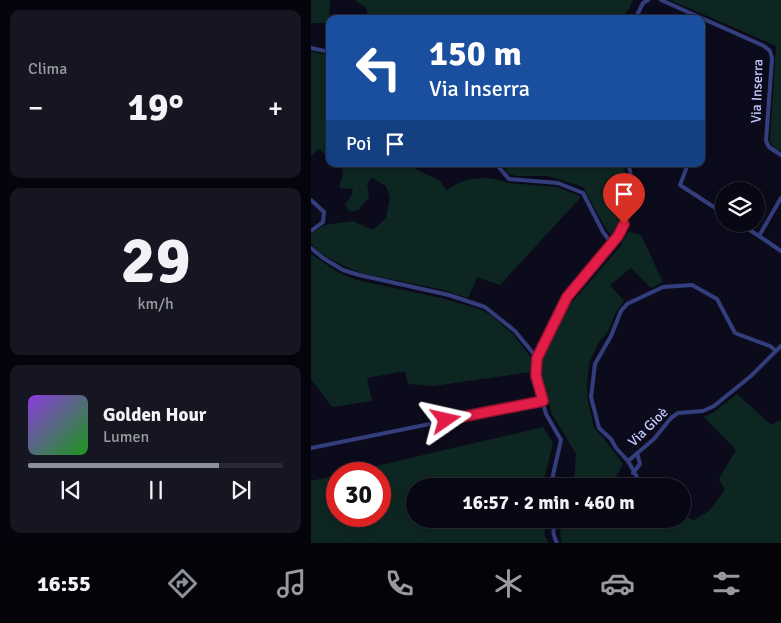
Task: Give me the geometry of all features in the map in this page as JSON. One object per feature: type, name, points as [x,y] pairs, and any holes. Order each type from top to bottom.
[{"type":"street","points":[[637,15],[643,3],[648,0]]},
{"type":"street","name":"Via Inserra","points":[[661,0],[695,15]]},
{"type":"street","name":"Via Inserra","points":[[705,20],[764,46],[770,51],[772,58],[766,142],[769,147],[781,155]]},
{"type":"street","points":[[311,48],[326,51]]},
{"type":"street","points":[[499,167],[509,179],[553,182],[583,193],[603,232],[612,244]]},
{"type":"street","points":[[553,478],[561,440],[546,414],[536,376],[537,358],[567,297],[612,244],[624,224],[628,207],[629,167]]},
{"type":"street","points":[[687,167],[680,185],[715,208]]},
{"type":"street","points":[[759,236],[781,198]]},
{"type":"street","points":[[311,200],[324,212],[324,217],[323,222],[311,231]]},
{"type":"street","points":[[753,232],[781,251]]},
{"type":"street","points":[[311,248],[343,270],[449,295],[485,307],[515,331],[537,358]]},
{"type":"street","points":[[628,461],[616,448],[611,439],[599,428],[591,397],[595,364],[611,336],[621,311],[627,304],[663,287],[692,285],[717,299],[735,333],[770,346],[775,350]]},
{"type":"street","name":"Via Gioè","points":[[636,478],[628,461],[654,439],[671,418],[678,413],[703,411],[719,402],[751,376],[781,346]]},
{"type":"street","points":[[311,448],[543,401]]},
{"type":"street","points":[[633,473],[640,464],[637,453]]},
{"type":"street","points":[[554,528],[552,533],[557,543]]},
{"type":"green space","points":[[311,0],[330,0],[329,15],[326,15],[326,23],[311,23]]},
{"type":"green space","points":[[355,0],[633,0],[624,15],[368,15],[366,8]]},
{"type":"green space","points":[[670,0],[781,0],[781,151],[773,147],[770,140],[776,46]]},
{"type":"green space","points":[[311,51],[326,55],[326,155],[319,149],[311,156]]},
{"type":"green space","points":[[342,167],[414,167],[439,180],[447,191],[467,180],[492,178],[507,183],[557,187],[581,197],[500,285],[477,277],[468,298],[444,290],[361,273],[323,255],[311,244],[311,234],[324,225],[353,221],[373,230],[386,218],[390,197],[386,186],[372,178],[367,183],[369,197],[358,210],[350,212],[345,205],[353,189],[339,188],[343,174]]},
{"type":"green space","points":[[504,167],[624,167],[626,181],[625,200],[616,227],[611,234],[606,229],[583,187],[548,176],[516,176],[509,174]]},
{"type":"green space","points":[[628,232],[641,235],[663,282],[651,288],[631,268],[610,285],[624,301],[616,312],[608,331],[598,344],[589,363],[588,401],[594,428],[623,464],[615,478],[574,478],[576,454],[552,414],[540,372],[542,360],[567,308],[619,248]]},
{"type":"green space","points":[[311,254],[339,273],[357,280],[445,299],[482,310],[513,334],[532,359],[531,372],[433,386],[408,384],[405,371],[367,378],[372,401],[332,407],[311,379]]},
{"type":"green space","points":[[737,394],[771,425],[781,420],[781,543],[562,543],[561,528],[691,528],[691,519],[694,520],[709,511],[725,490],[719,479],[736,450],[704,417],[714,412]]},
{"type":"green space","points":[[543,427],[553,443],[544,478],[406,478],[406,528],[546,528],[544,533],[548,543],[311,543],[311,481],[326,478],[326,527],[391,527],[391,463]]},
{"type":"route","points":[[446,420],[543,401],[536,376],[537,358],[567,297],[618,236],[624,224]]}]
